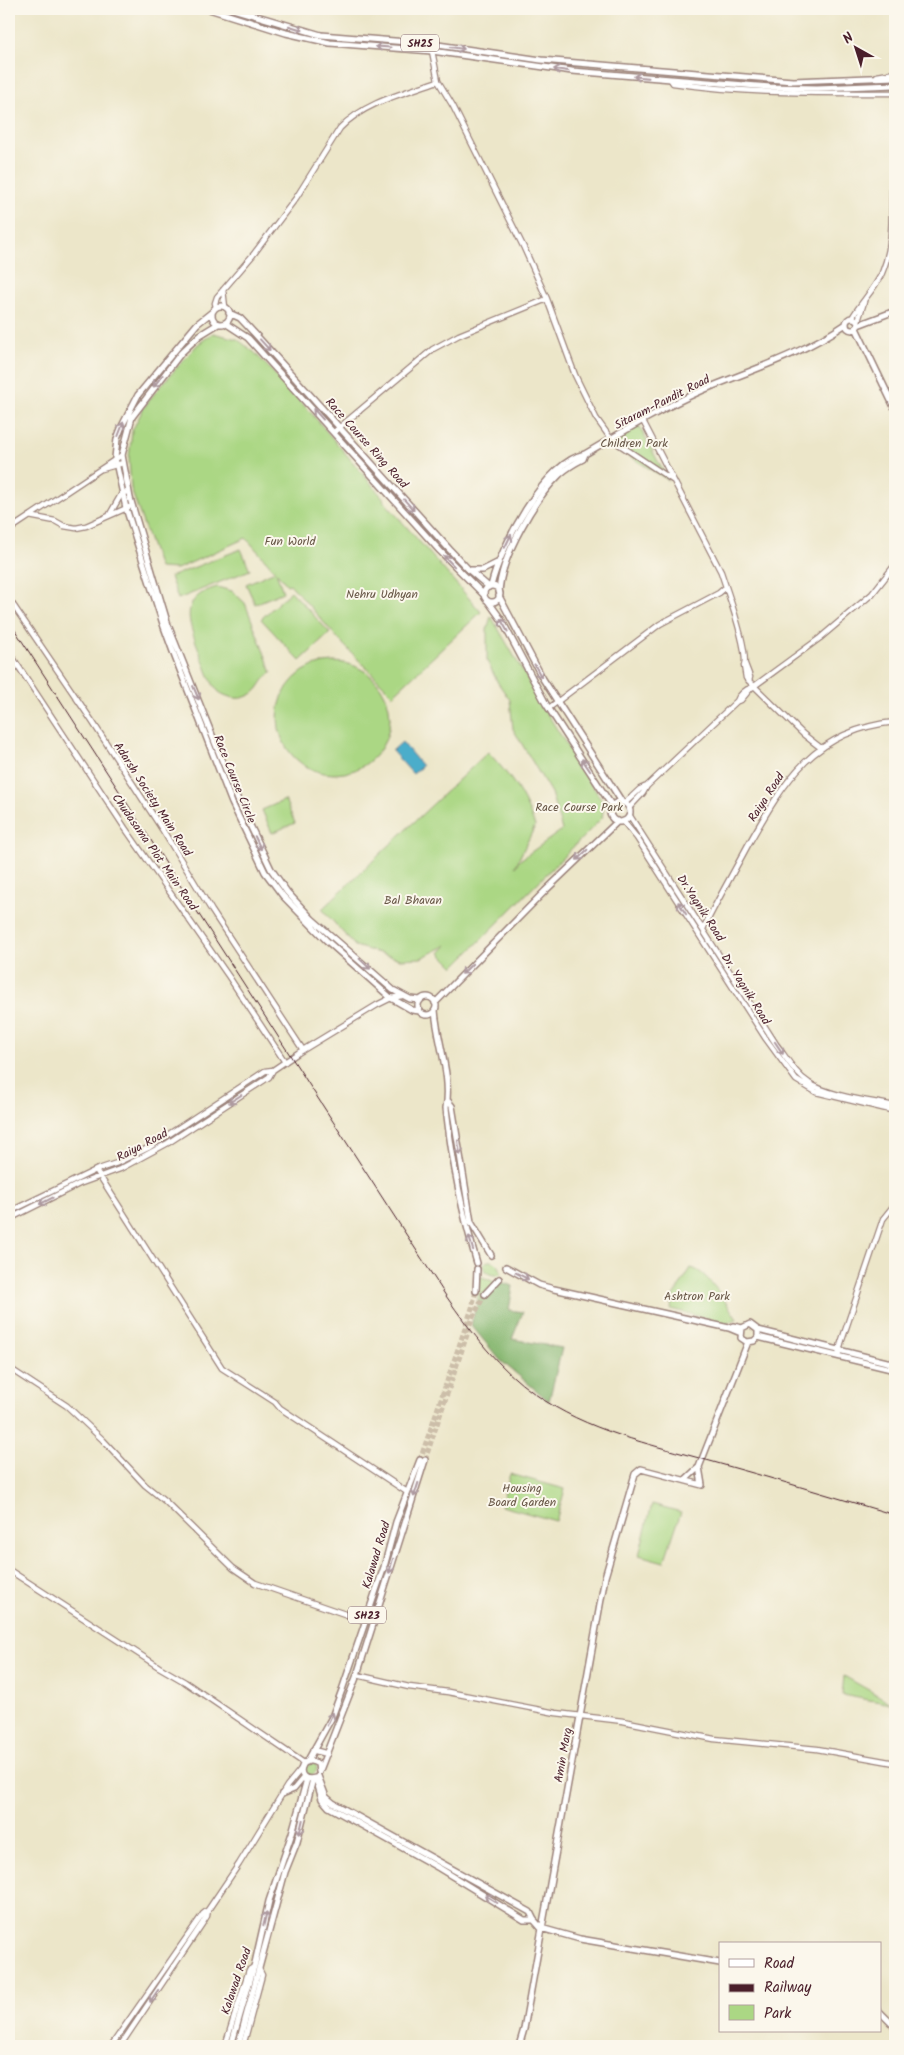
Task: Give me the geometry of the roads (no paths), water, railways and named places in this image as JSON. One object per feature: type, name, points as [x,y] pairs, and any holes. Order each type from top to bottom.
[{"type":"main road","name":"SH25","points":[[209,9],[316,40],[360,46],[432,51],[572,71],[794,88],[895,85]]},
{"type":"main road","name":"SH25","points":[[233,9],[307,31],[333,36],[431,44],[541,60],[793,81],[895,77]]},
{"type":"main road","points":[[122,494],[115,458],[117,439],[138,395],[197,324],[216,307],[225,307],[229,313],[229,318],[225,323],[218,324],[200,335],[181,353],[140,404],[130,424],[122,455],[128,492]]},
{"type":"main road","points":[[212,312],[212,318],[218,324]]},
{"type":"main road","points":[[895,312],[857,325],[848,327],[847,321],[852,318],[857,325],[895,409]]},
{"type":"main road","name":"Race Course Ring Road","points":[[229,313],[240,318],[469,570],[490,586]]},
{"type":"main road","name":"Race Course Ring Road","points":[[225,323],[248,338],[434,545],[484,595]]},
{"type":"main road","name":"Sitaram-Pandit Road","points":[[499,594],[505,566],[531,511],[555,480],[585,454],[680,401],[780,359],[848,327]]},
{"type":"main road","points":[[585,454],[580,455],[562,467],[547,481],[524,511],[498,563],[490,586],[484,595],[501,619],[549,708],[612,806],[611,814],[620,821]]},
{"type":"main road","name":"Race Course Circle","points":[[128,492],[177,648],[238,800],[271,869],[287,892],[312,919],[402,996],[420,1000]]},
{"type":"main road","name":"Race Course Circle","points":[[122,494],[172,650],[232,803],[265,872],[283,896],[302,916],[391,998],[412,1010],[422,1013],[436,1025]]},
{"type":"main road","points":[[469,570],[483,570],[498,563]]},
{"type":"main road","points":[[435,1003],[545,891],[620,821],[630,816],[626,804],[556,702],[499,594],[495,587],[490,586]]},
{"type":"main road","points":[[488,601],[494,602],[499,594]]},
{"type":"main road","points":[[612,806],[617,803],[626,804]]},
{"type":"main road","points":[[435,1010],[428,1014],[422,1013],[418,1007],[420,1000],[428,997],[432,998],[435,1003],[436,1025],[440,1033],[448,1101],[446,1108],[449,1130],[465,1223],[477,1266],[476,1291]]},
{"type":"main road","points":[[448,1101],[452,1106],[471,1222],[491,1255]]},
{"type":"main road","points":[[506,1267],[539,1285],[676,1317],[729,1328],[733,1326],[742,1330]]},
{"type":"main road","points":[[485,1294],[499,1279]]},
{"type":"main road","points":[[742,1330],[750,1324],[758,1330],[895,1364]]},
{"type":"main road","points":[[742,1330],[742,1338],[747,1342],[754,1341],[758,1337],[758,1330]]},
{"type":"main road","points":[[758,1337],[895,1370]]},
{"type":"main road","points":[[685,1480],[699,1467],[744,1354],[747,1342]]},
{"type":"main road","name":"Kalawad Road","points":[[257,1968],[284,1872],[297,1842],[313,1776],[327,1754],[356,1676],[406,1520],[421,1462],[407,1492],[332,1717],[304,1765]]},
{"type":"main road","points":[[685,1480],[702,1485],[699,1467]]},
{"type":"main road","name":"Amin Marg","points":[[519,2046],[605,1577],[632,1480],[637,1472],[685,1480]]},
{"type":"main road","points":[[313,1750],[327,1754]]},
{"type":"main road","points":[[534,1920],[524,1920],[439,1868],[329,1808],[322,1799],[313,1776],[316,1762],[304,1765],[313,1776],[326,1797],[333,1803],[530,1912],[534,1920],[542,1928],[580,1939],[719,1962]]},
{"type":"main road","points":[[282,1794],[294,1789],[313,1776]]},
{"type":"main road","points":[[232,2046],[257,1968]]},
{"type":"main road","points":[[238,2046],[255,1975]]},
{"type":"main road","points":[[882,2014],[895,2027]]},
{"type":"street","points":[[432,51],[438,81],[453,106],[524,248],[547,300],[575,375],[596,418],[611,439],[674,481]]},
{"type":"street","points":[[672,72],[795,79],[873,76],[895,73]]},
{"type":"street","points":[[672,80],[673,83],[736,89],[809,93],[895,94]]},
{"type":"street","points":[[216,307],[217,297],[296,198],[340,128],[348,120],[374,105],[438,81]]},
{"type":"street","points":[[852,318],[882,273],[889,250],[895,154]]},
{"type":"street","points":[[223,290],[225,307]]},
{"type":"street","points":[[334,432],[433,349],[466,332],[547,300]]},
{"type":"street","points":[[857,325],[865,301]]},
{"type":"street","points":[[643,421],[725,580],[744,650],[745,664],[750,677],[749,681],[753,687],[821,748]]},
{"type":"street","points":[[9,530],[122,455]]},
{"type":"street","points":[[101,470],[123,462]]},
{"type":"street","points":[[110,514],[122,494],[128,492]]},
{"type":"street","points":[[29,516],[55,521],[64,526],[76,528],[86,526],[132,506]]},
{"type":"street","points":[[626,804],[748,689],[820,638],[872,594],[895,565]]},
{"type":"street","points":[[549,708],[660,624],[719,593],[726,586]]},
{"type":"street","name":"Adarsh Society Main Road","points":[[9,599],[92,721],[162,829],[212,911],[303,1050]]},
{"type":"street","name":"Chudasama Plot Main Road","points":[[9,652],[125,828],[229,977],[284,1062]]},
{"type":"street","name":"Raiya Road","points":[[700,935],[768,810],[790,778],[821,748],[859,728],[895,722]]},
{"type":"street","name":"Dr.Yagnik Road","points":[[630,816],[776,1044],[804,1079],[825,1091],[895,1106]]},
{"type":"street","name":"Dr. Yagnik Road","points":[[620,821],[637,838],[776,1054],[796,1080],[816,1092],[895,1111]]},
{"type":"street","name":"Raiya Road","points":[[9,1212],[96,1170],[117,1163],[148,1148],[260,1075],[273,1070],[377,1005],[391,998],[402,996]]},
{"type":"street","name":"Raiya Road","points":[[9,1219],[100,1176],[120,1169],[168,1143],[269,1077],[273,1070]]},
{"type":"street","points":[[96,1170],[222,1368],[275,1402],[280,1408],[363,1465],[407,1492]]},
{"type":"street","points":[[838,1356],[883,1219],[895,1204]]},
{"type":"street","points":[[9,1368],[67,1406],[103,1440],[145,1486],[165,1501],[239,1572],[255,1583],[365,1621]]},
{"type":"street","points":[[9,1570],[185,1682],[304,1765],[282,1794],[208,1910],[203,1914],[111,2046]]},
{"type":"street","points":[[356,1676],[556,1712],[623,1721],[714,1739],[809,1748],[895,1764]]},
{"type":"street","points":[[120,2046],[202,1924],[208,1910]]},
{"type":"street","name":"Kalawad Road","points":[[225,2046],[248,1970],[257,1968],[262,1975],[243,2046]]},
{"type":"water","points":[[402,742],[422,766],[413,774],[392,751]]},
{"type":"tunnel","points":[[420,1460],[472,1308],[476,1291]]},
{"type":"tunnel","points":[[425,1460],[473,1317],[485,1294]]},
{"type":"railway","points":[[9,621],[446,1296],[497,1361],[535,1394],[555,1407],[597,1427],[642,1442],[895,1515]]},
{"type":"park label","name":"Children Park","points":[[634,443]]},
{"type":"park label","name":"Fun World","points":[[290,541]]},
{"type":"park label","name":"Nehru Udhyan","points":[[382,594]]},
{"type":"park label","name":"Race Course Park","points":[[579,807]]},
{"type":"park label","name":"Bal Bhavan","points":[[413,900]]},
{"type":"park label","name":"Ashtron Park","points":[[697,1296]]},
{"type":"park label","name":"Housing Board Garden","points":[[522,1495]]}]
